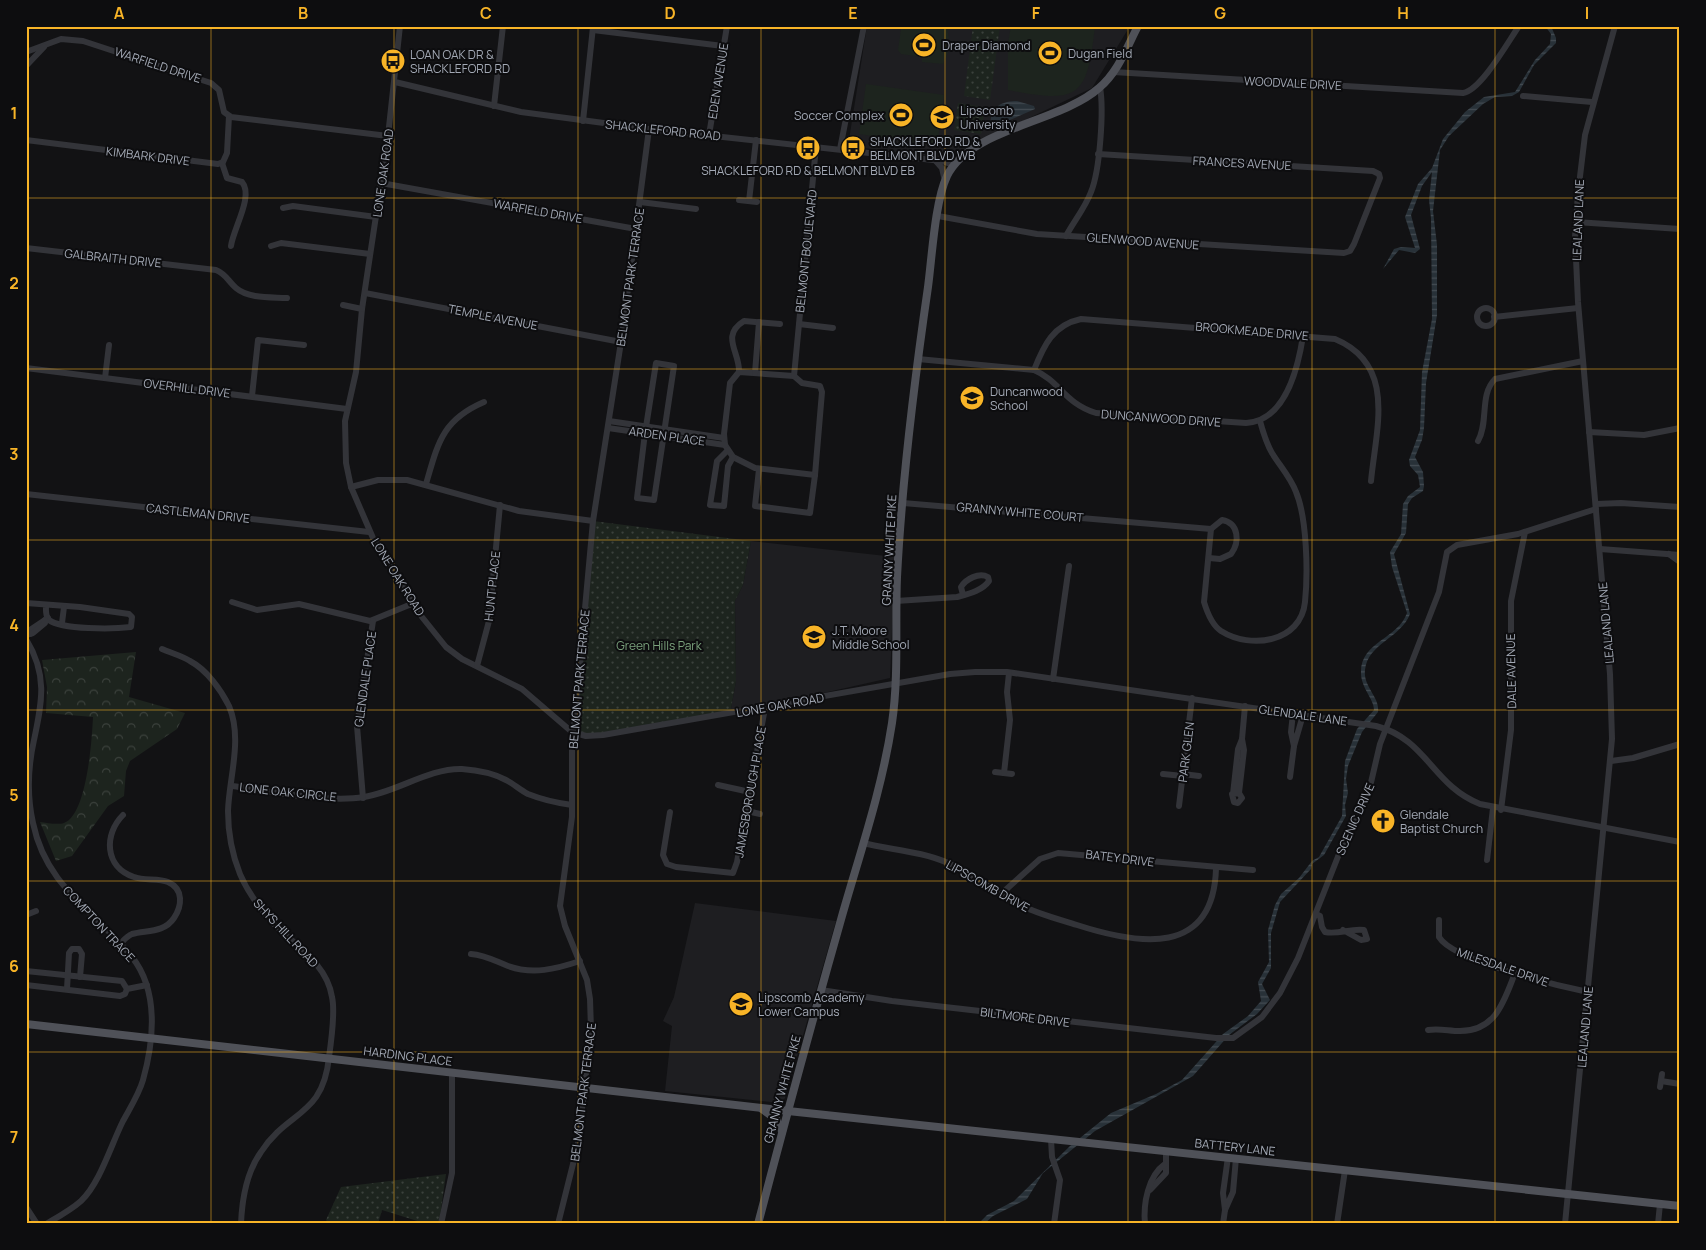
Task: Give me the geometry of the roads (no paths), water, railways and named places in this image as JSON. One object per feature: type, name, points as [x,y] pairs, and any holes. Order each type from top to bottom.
[{"type":"main road","name":"GRANNY WHITE PIKE","points":[[758,1224],[782,1131],[863,844],[890,737],[896,684],[896,600],[903,503],[918,359],[938,216],[945,181],[953,165],[965,153],[976,146],[1058,111],[1100,87],[1113,72],[1138,26]]},
{"type":"main road","name":"HARDING PLACE","points":[[26,1024],[788,1111]]},
{"type":"main road","points":[[758,1107],[776,1119],[782,1131]]},
{"type":"main road","name":"BATTERY LANE","points":[[788,1111],[1680,1206]]},
{"type":"street","name":"LONE OAK ROAD","points":[[400,26],[388,136],[362,308],[356,377],[347,409],[345,446],[351,487],[369,532],[442,644],[458,656],[522,689],[574,733],[586,736],[765,708],[896,684]]},
{"type":"street","points":[[494,106],[504,26]]},
{"type":"street","name":"EDEN AVENUE","points":[[709,135],[727,26]]},
{"type":"street","points":[[840,149],[864,26]]},
{"type":"street","name":"WOODVALE DRIVE","points":[[1113,72],[1458,93],[1472,90],[1519,26]]},
{"type":"street","name":"LEALAND LANE","points":[[1564,1224],[1611,761],[1610,674],[1578,308],[1576,222],[1581,160],[1592,102],[1615,26]]},
{"type":"street","points":[[583,121],[593,28],[723,46]]},
{"type":"street","name":"WARFIELD DRIVE","points":[[26,52],[61,39],[73,39],[209,82],[218,88],[223,110],[229,116]]},
{"type":"street","points":[[26,66],[45,46]]},
{"type":"street","name":"SHACKLEFORD ROAD","points":[[395,82],[494,106],[583,121],[934,160],[953,165]]},
{"type":"street","points":[[1066,236],[1091,192],[1098,154],[1100,87]]},
{"type":"street","points":[[1523,96],[1592,102]]},
{"type":"street","points":[[231,246],[242,216],[246,188],[242,182],[227,178],[222,162],[227,153],[229,116],[388,136]]},
{"type":"street","name":"BELMONT PARK TERRACE","points":[[558,1224],[574,1167],[585,1088],[592,1016],[588,986],[565,926],[560,906],[572,805],[574,733],[593,521],[621,342],[649,129]]},
{"type":"street","name":"KIMBARK DRIVE","points":[[26,140],[209,164],[222,162]]},
{"type":"street","points":[[749,201],[756,140]]},
{"type":"street","name":"BELMONT BOULEVARD","points":[[794,376],[816,147]]},
{"type":"street","name":"FRANCES AVENUE","points":[[1098,154],[1373,170],[1378,174],[1380,180],[1350,251]]},
{"type":"street","points":[[934,160],[942,168],[945,181]]},
{"type":"street","name":"WARFIELD DRIVE","points":[[381,183],[636,229]]},
{"type":"street","points":[[739,200],[757,202]]},
{"type":"street","points":[[640,202],[696,209]]},
{"type":"street","points":[[283,208],[293,206],[376,217]]},
{"type":"street","name":"GLENWOOD AVENUE","points":[[938,216],[1026,233],[1344,253],[1350,251]]},
{"type":"street","points":[[1576,222],[1680,229]]},
{"type":"street","points":[[271,246],[281,243],[370,254]]},
{"type":"street","name":"GALBRAITH DRIVE","points":[[26,248],[199,268],[224,274],[236,288],[244,293],[287,298]]},
{"type":"street","name":"TEMPLE AVENUE","points":[[365,293],[621,342]]},
{"type":"street","points":[[342,305],[362,308]]},
{"type":"street","points":[[1494,317],[1578,308]]},
{"type":"street","name":"BROOKMEADE DRIVE","points":[[1034,370],[1052,334],[1061,327],[1081,319],[1330,338],[1344,343],[1363,356],[1372,369],[1377,383],[1378,401],[1371,481]]},
{"type":"street","points":[[733,457],[728,466],[724,506],[710,504],[717,461],[726,444],[730,384],[739,372],[739,361],[731,338],[742,322],[780,324]]},
{"type":"street","points":[[755,373],[759,322]]},
{"type":"street","points":[[799,324],[833,328]]},
{"type":"street","points":[[1209,558],[1220,559],[1231,554],[1236,542],[1235,527],[1232,523],[1222,520],[1210,529],[1204,602],[1214,623],[1221,630],[1257,640],[1272,639],[1294,629],[1302,616],[1305,602],[1306,554],[1300,504],[1296,490],[1268,444],[1260,421],[1273,412],[1283,398],[1296,366],[1303,336]]},
{"type":"street","points":[[252,396],[258,340],[304,346]]},
{"type":"street","points":[[105,378],[109,345]]},
{"type":"street","name":"DUNCANWOOD DRIVE","points":[[918,359],[1034,370],[1049,379],[1073,403],[1096,413],[1233,423],[1260,421]]},
{"type":"street","points":[[1478,441],[1483,428],[1490,378],[1536,372],[1559,364],[1583,361]]},
{"type":"street","points":[[656,363],[674,366],[654,500],[636,498],[646,430],[656,363]]},
{"type":"street","name":"OVERHILL DRIVE","points":[[26,368],[347,409]]},
{"type":"street","points":[[739,372],[794,376],[802,383],[818,385],[821,389],[815,475],[810,513],[755,506],[759,469]]},
{"type":"street","points":[[426,484],[444,432],[461,414],[484,402]]},
{"type":"street","name":"ARDEN PLACE","points":[[609,425],[726,444]]},
{"type":"street","points":[[1589,432],[1644,435],[1680,428]]},
{"type":"street","points":[[726,444],[733,457],[747,465],[759,469],[815,475]]},
{"type":"street","points":[[351,487],[390,479],[426,484],[541,515],[593,521]]},
{"type":"street","name":"CASTLEMAN DRIVE","points":[[26,494],[369,532]]},
{"type":"street","name":"GRANNY WHITE COURT","points":[[903,503],[1210,529]]},
{"type":"street","points":[[1525,532],[1596,507],[1621,503],[1680,507]]},
{"type":"street","name":"HUNT PLACE","points":[[477,666],[489,621],[500,505]]},
{"type":"street","name":"SCENIC DRIVE","points":[[1228,1039],[1254,1025],[1277,999],[1298,958],[1341,850],[1368,796],[1375,775],[1380,744],[1440,592],[1446,555],[1452,547],[1525,532]]},
{"type":"street","name":"DALE AVENUE","points":[[1501,810],[1511,730],[1511,602],[1525,532]]},
{"type":"street","points":[[1600,549],[1680,555]]},
{"type":"street","points":[[1668,554],[1680,562]]},
{"type":"street","points":[[1053,679],[1070,566]]},
{"type":"street","points":[[896,600],[963,595]]},
{"type":"street","points":[[232,602],[256,610],[299,604],[373,621],[414,603]]},
{"type":"street","points":[[26,603],[80,607],[129,614],[132,617],[133,624],[131,627],[95,628],[46,619]]},
{"type":"street","points":[[27,636],[45,623],[46,605]]},
{"type":"street","points":[[62,623],[64,607]]},
{"type":"street","name":"GLENDALE PLACE","points":[[363,798],[357,726],[373,621]]},
{"type":"street","name":"COMPTON TRACE","points":[[27,636],[37,657],[43,690],[28,794],[33,824],[41,849],[65,889],[133,958],[147,985],[152,1000],[151,1038],[143,1082],[94,1186],[81,1202],[46,1224]]},
{"type":"street","name":"SHYS HILL ROAD","points":[[162,649],[191,661],[214,682],[230,709],[234,728],[232,786],[228,811],[230,845],[241,876],[256,902],[317,966],[332,997],[329,1058],[323,1089],[311,1106],[276,1134],[261,1152],[249,1176],[242,1201],[241,1224]]},
{"type":"street","name":"GLENDALE LANE","points":[[896,684],[968,672],[1009,673],[1373,725],[1387,728],[1412,743],[1453,789],[1475,802],[1501,810],[1680,842]]},
{"type":"street","points":[[1004,773],[1010,720],[1007,692],[1009,673]]},
{"type":"street","name":"PARK GLEN","points":[[1179,806],[1192,698]]},
{"type":"street","points":[[1236,793],[1239,768],[1238,749],[1242,738],[1245,706]]},
{"type":"street","name":"JAMESBOROUGH PLACE","points":[[670,812],[663,855],[665,862],[676,868],[729,874],[735,870],[765,708]]},
{"type":"street","points":[[1293,713],[1291,732],[1294,746]]},
{"type":"street","points":[[1290,777],[1294,746],[1303,715]]},
{"type":"street","points":[[1611,761],[1633,758],[1680,744]]},
{"type":"street","name":"LONE OAK CIRCLE","points":[[232,786],[313,797],[363,798],[400,788],[425,777],[459,769],[479,771],[504,779],[526,793],[544,800],[572,805]]},
{"type":"street","points":[[995,772],[1012,774]]},
{"type":"street","points":[[1163,774],[1199,776]]},
{"type":"street","points":[[718,785],[750,792]]},
{"type":"street","points":[[1487,860],[1493,808]]},
{"type":"street","points":[[747,811],[760,814]]},
{"type":"street","points":[[120,944],[130,935],[154,931],[173,920],[180,908],[181,898],[177,888],[167,882],[132,877],[114,861],[109,848],[109,836],[114,824],[123,815]]},
{"type":"street","name":"LIPSCOMB DRIVE","points":[[863,844],[916,853],[942,860],[973,876],[1001,894],[1042,914],[1086,928],[1124,936],[1163,940],[1184,934],[1202,919],[1211,902],[1216,869]]},
{"type":"street","name":"BATEY DRIVE","points":[[1001,894],[1034,864],[1051,854],[1090,854],[1216,869],[1253,870]]},
{"type":"street","points":[[26,914],[36,911]]},
{"type":"street","points":[[1316,914],[1320,916],[1325,932],[1343,930]]},
{"type":"street","name":"MILESDALE DRIVE","points":[[1439,920],[1439,937],[1448,948],[1515,973],[1588,992]]},
{"type":"street","points":[[66,989],[70,951],[79,949],[82,954],[80,977]]},
{"type":"street","points":[[471,954],[487,957],[515,968],[537,971],[580,961]]},
{"type":"street","points":[[26,971],[122,981],[127,989]]},
{"type":"street","points":[[1428,1030],[1465,1030],[1486,1025],[1499,1011],[1515,973]]},
{"type":"street","points":[[26,985],[120,996],[125,994],[127,989]]},
{"type":"street","points":[[127,989],[147,985]]},
{"type":"street","name":"BILTMORE DRIVE","points":[[821,990],[892,1002],[1228,1039]]},
{"type":"street","points":[[441,1224],[452,1173],[452,1073]]},
{"type":"street","points":[[1661,1080],[1680,1084]]},
{"type":"street","points":[[1051,1139],[1052,1157],[1060,1180],[1054,1224]]},
{"type":"street","points":[[1145,1224],[1145,1208],[1153,1176],[1165,1164],[1166,1151]]},
{"type":"street","points":[[1225,1210],[1233,1192],[1232,1158]]},
{"type":"street","points":[[1223,1224],[1225,1210],[1224,1185],[1232,1158]]},
{"type":"street","points":[[1337,1224],[1345,1170]]},
{"type":"street","points":[[1658,1224],[1660,1204]]},
{"type":"street","points":[[26,1207],[37,1224]]},
{"type":"place","name":"Draper Diamond","points":[[924,45]]},
{"type":"place","name":"Dugan Field","points":[[1050,53]]},
{"type":"place","name":"LOAN OAK DR & SHACKLEFORD RD","points":[[393,61]]},
{"type":"place","name":"Soccer Complex","points":[[901,115]]},
{"type":"place","name":"Lipscomb University","points":[[942,117]]},
{"type":"place","name":"SHACKLEFORD RD & BELMONT BLVD EB","points":[[808,148]]},
{"type":"place","name":"SHACKLEFORD RD & BELMONT BLVD WB","points":[[853,148]]},
{"type":"place","name":"Duncanwood School","points":[[972,398]]},
{"type":"place","name":"J.T. Moore Middle School","points":[[814,637]]},
{"type":"place","name":"Glendale Baptist Church","points":[[1383,821]]},
{"type":"place","name":"Lipscomb Academy Lower Campus","points":[[741,1004]]},
{"type":"park label","name":"Green Hills Park","points":[[659,645]]}]
